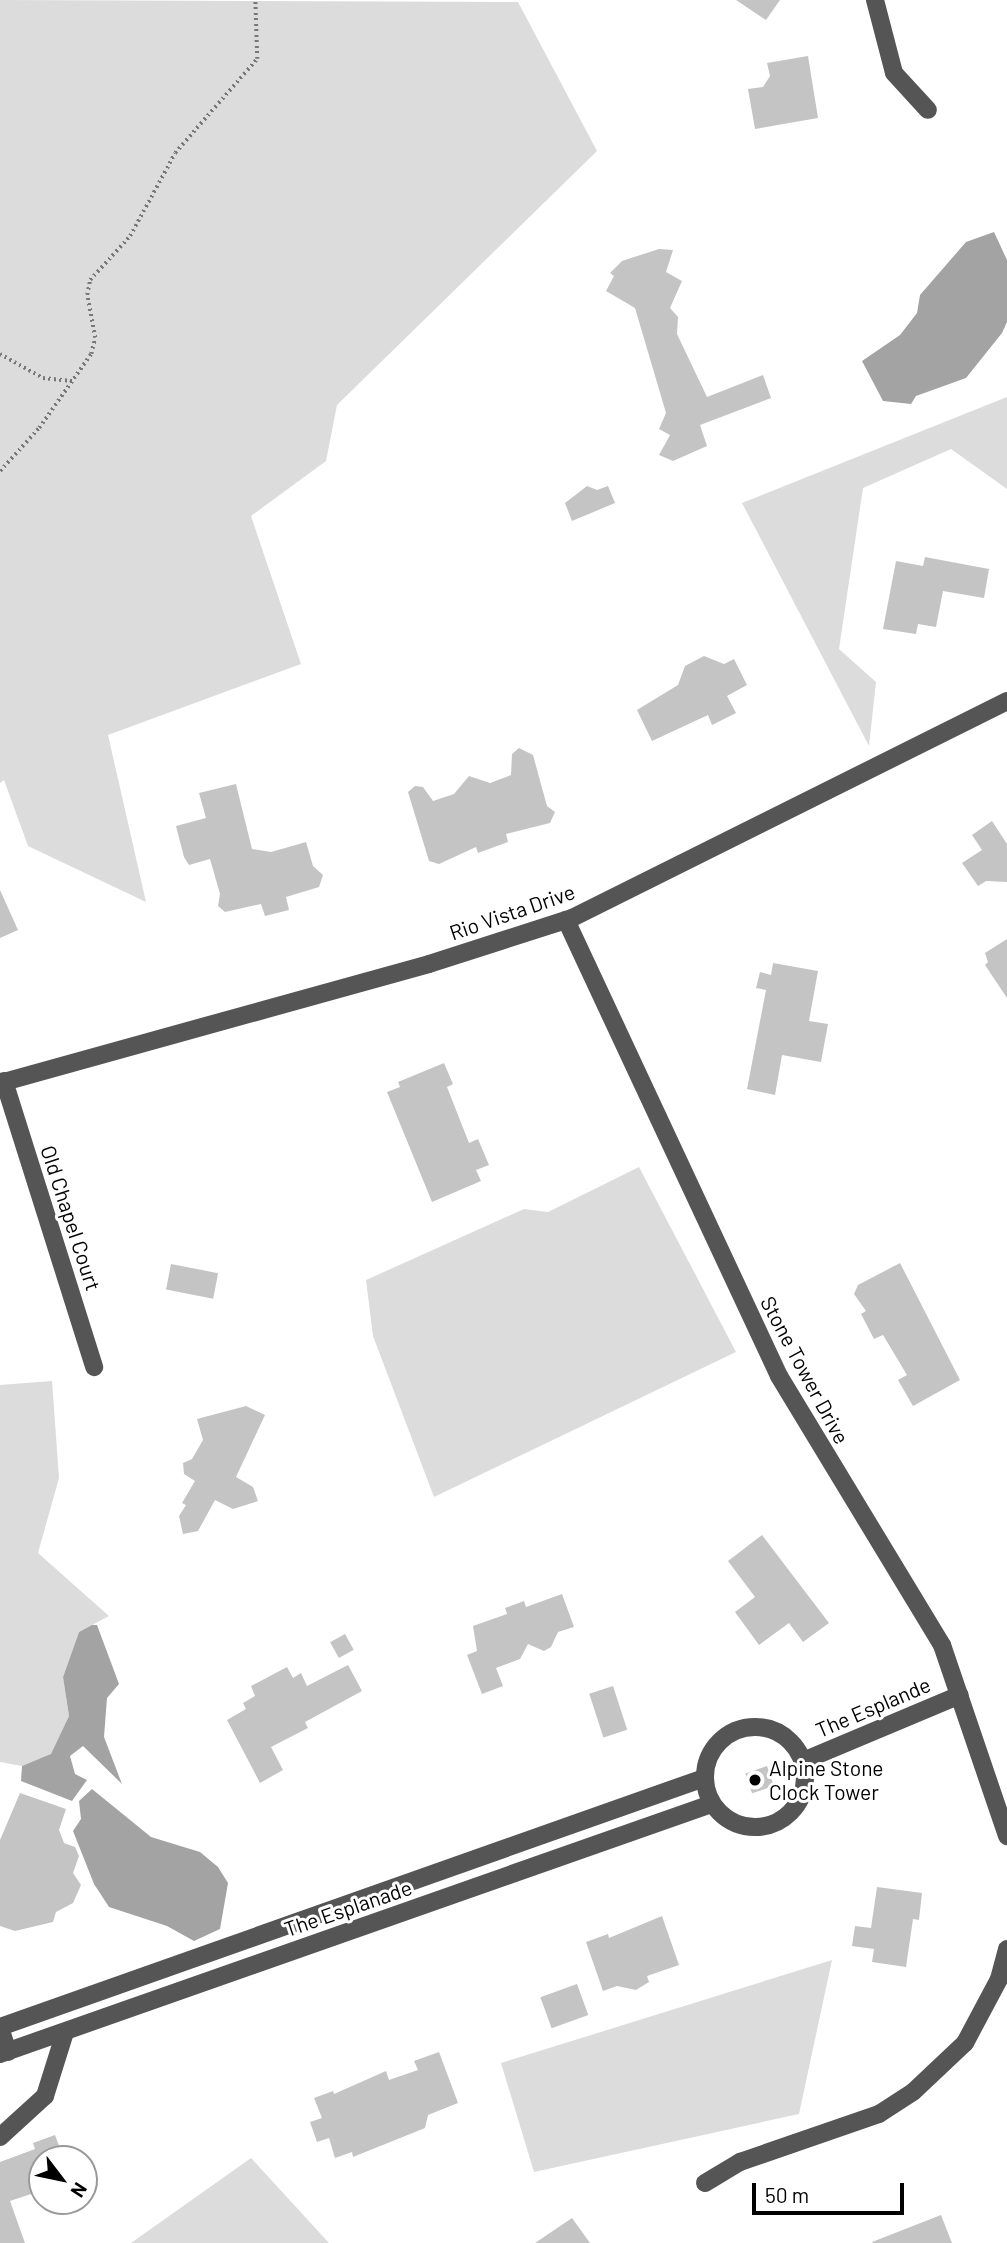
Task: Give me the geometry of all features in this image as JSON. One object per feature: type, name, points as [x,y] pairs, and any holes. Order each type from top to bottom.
[{"type":"street","points":[[876,0],[894,73],[928,110]]},
{"type":"street","name":"Rio Vista Drive","points":[[2,1082],[284,1006],[566,920],[1007,701]]},
{"type":"street","name":"Stone Tower Drive","points":[[566,920],[779,1376],[810,1434],[912,1590],[942,1645],[1007,1836]]},
{"type":"street","name":"Old Chapel Court","points":[[2,1082],[94,1367]]},
{"type":"street","name":"The Esplande","points":[[803,1762],[960,1695]]},
{"type":"street","name":"The Esplande","points":[[704,1778],[714,1748],[732,1733],[755,1726],[785,1736],[803,1762],[803,1794],[795,1808],[776,1823],[752,1828],[736,1825],[711,1804]]},
{"type":"street","points":[[704,1778],[711,1804]]},
{"type":"street","name":"The Esplanade","points":[[0,2027],[704,1778]]},
{"type":"street","name":"The Esplanade","points":[[4,2053],[711,1804]]},
{"type":"street","points":[[355,1901],[364,1927]]},
{"type":"street","points":[[705,2183],[740,2162],[879,2114],[913,2092],[965,2043],[999,1979],[1007,1949]]},
{"type":"street","points":[[0,2027],[4,2053]]},
{"type":"street","points":[[0,2137],[46,2096],[65,2032]]},
{"type":"path","points":[[0,471],[75,381],[91,354],[95,338],[87,295],[90,281],[130,236],[175,153],[248,73],[259,45],[255,0]]},
{"type":"path","points":[[0,354],[43,378],[75,381]]},
{"type":"shaded area","points":[[0,0],[518,2],[597,151],[337,405],[326,461],[251,516],[301,664],[108,735],[146,902],[28,846],[4,780],[0,783]]},
{"type":"shaded area","points":[[994,232],[1007,260],[1007,322],[1002,333],[966,378],[916,396],[911,404],[883,401],[862,361],[900,335],[917,313],[920,295],[966,242]]},
{"type":"shaded area","points":[[1007,397],[1007,489],[951,449],[863,488],[839,649],[876,682],[869,746],[742,503]]},
{"type":"shaded area","points":[[639,1167],[736,1352],[434,1497],[373,1336],[366,1280],[524,1209],[548,1212]]},
{"type":"shaded area","points":[[52,1381],[59,1478],[38,1553],[109,1616],[79,1632],[63,1677],[69,1716],[51,1755],[22,1766],[0,1762],[0,1385]]},
{"type":"shaded area","points":[[97,1625],[119,1684],[107,1698],[104,1737],[122,1784],[83,1746],[70,1756],[75,1774],[87,1780],[72,1801],[21,1781],[22,1766],[51,1754],[69,1716],[63,1677],[79,1632]]},
{"type":"shaded area","points":[[92,1789],[151,1837],[200,1852],[218,1867],[228,1883],[220,1929],[194,1941],[167,1926],[109,1907],[94,1884],[73,1831],[81,1819],[79,1801]]},
{"type":"shaded area","points":[[832,1960],[799,2114],[534,2172],[501,2063]]},
{"type":"shaded area","points":[[251,2158],[329,2243],[131,2243]]},
{"type":"building","points":[[736,0],[780,0],[766,20]]},
{"type":"building","points":[[808,56],[818,118],[755,129],[748,89],[763,87],[770,76],[767,63]]},
{"type":"building","points":[[659,249],[673,250],[666,272],[682,281],[670,308],[678,317],[677,334],[707,397],[763,375],[771,398],[700,425],[707,446],[673,461],[659,455],[670,435],[659,429],[666,413],[635,308],[606,291],[614,276],[610,273],[622,261]]},
{"type":"building","points":[[587,486],[597,490],[608,486],[615,503],[572,521],[565,503]]},
{"type":"building","points":[[925,557],[989,569],[984,598],[943,591],[936,627],[918,624],[916,634],[883,629],[896,561],[923,566]]},
{"type":"building","points":[[704,656],[724,664],[734,659],[747,685],[727,696],[736,713],[712,725],[708,715],[652,741],[637,710],[678,685],[685,666]]},
{"type":"building","points":[[519,748],[533,755],[547,806],[555,812],[550,823],[506,834],[508,842],[478,853],[476,847],[439,864],[429,861],[408,792],[415,786],[423,787],[433,801],[454,794],[469,776],[490,783],[511,775],[512,754]]},
{"type":"building","points":[[236,784],[252,849],[271,852],[306,842],[313,866],[323,875],[319,887],[286,897],[289,910],[265,916],[261,904],[225,912],[218,906],[220,894],[210,859],[189,865],[184,857],[176,826],[206,818],[199,793]]},
{"type":"building","points":[[992,821],[1007,844],[1007,882],[986,881],[978,886],[962,863],[982,850],[972,835]]},
{"type":"building","points":[[0,890],[18,930],[0,938]]},
{"type":"building","points":[[1007,939],[1007,998],[985,965],[988,962],[985,953]]},
{"type":"building","points":[[773,963],[818,971],[809,1021],[828,1024],[821,1062],[782,1055],[775,1095],[747,1089],[766,990],[756,988],[760,972],[771,975]]},
{"type":"building","points":[[444,1063],[453,1084],[447,1087],[469,1143],[478,1139],[489,1165],[476,1170],[481,1181],[432,1202],[387,1092],[400,1087],[398,1082]]},
{"type":"building","points":[[900,1263],[960,1380],[913,1406],[898,1380],[907,1375],[883,1335],[874,1339],[861,1314],[866,1311],[854,1294],[858,1285]]},
{"type":"building","points":[[171,1264],[218,1273],[213,1299],[166,1290]]},
{"type":"building","points":[[246,1406],[265,1415],[236,1477],[253,1487],[258,1501],[233,1509],[215,1500],[198,1531],[183,1534],[179,1516],[186,1505],[182,1503],[195,1481],[184,1474],[183,1463],[192,1459],[203,1440],[197,1419]]},
{"type":"building","points":[[762,1535],[829,1623],[803,1642],[789,1623],[759,1645],[735,1612],[755,1597],[728,1561]]},
{"type":"building","points":[[562,1594],[574,1627],[558,1632],[551,1647],[544,1651],[528,1644],[520,1659],[496,1668],[503,1686],[482,1694],[467,1655],[477,1651],[473,1626],[507,1614],[505,1608],[524,1601],[526,1607]]},
{"type":"building","points":[[345,1634],[354,1650],[339,1658],[330,1642]]},
{"type":"building","points":[[348,1665],[362,1691],[305,1722],[308,1728],[271,1747],[283,1770],[260,1783],[227,1720],[246,1709],[243,1703],[255,1696],[251,1686],[287,1667],[293,1678],[301,1673],[307,1686]]},
{"type":"building","points":[[613,1686],[627,1730],[603,1737],[589,1694]]},
{"type":"building","points":[[767,1766],[774,1786],[752,1793],[745,1773]]},
{"type":"building","points":[[20,1793],[66,1809],[59,1830],[64,1843],[75,1847],[79,1856],[73,1873],[81,1885],[73,1903],[56,1912],[53,1922],[15,1931],[0,1926],[0,1840]]},
{"type":"building","points":[[877,1887],[922,1893],[919,1920],[913,1919],[906,1967],[872,1962],[874,1949],[852,1946],[855,1926],[871,1928]]},
{"type":"building","points":[[662,1916],[679,1965],[647,1976],[649,1982],[636,1990],[617,1986],[603,1991],[586,1942],[608,1934],[609,1938]]},
{"type":"building","points":[[577,1984],[588,2015],[552,2028],[540,1997]]},
{"type":"building","points":[[439,2052],[458,2103],[428,2115],[425,2128],[353,2157],[352,2152],[335,2158],[329,2138],[317,2142],[310,2122],[322,2118],[314,2098],[333,2091],[334,2094],[386,2071],[389,2080],[418,2070],[414,2061]]},
{"type":"building","points":[[55,2135],[59,2145],[34,2145]]},
{"type":"building","points":[[28,2152],[28,2195],[10,2201],[25,2243],[0,2243],[0,2162]]},
{"type":"building","points":[[941,2215],[952,2243],[872,2242]]},
{"type":"building","points":[[572,2218],[590,2243],[535,2243]]},
{"type":"place","name":"Alpine Stone Clock Tower","points":[[755,1780]]}]
